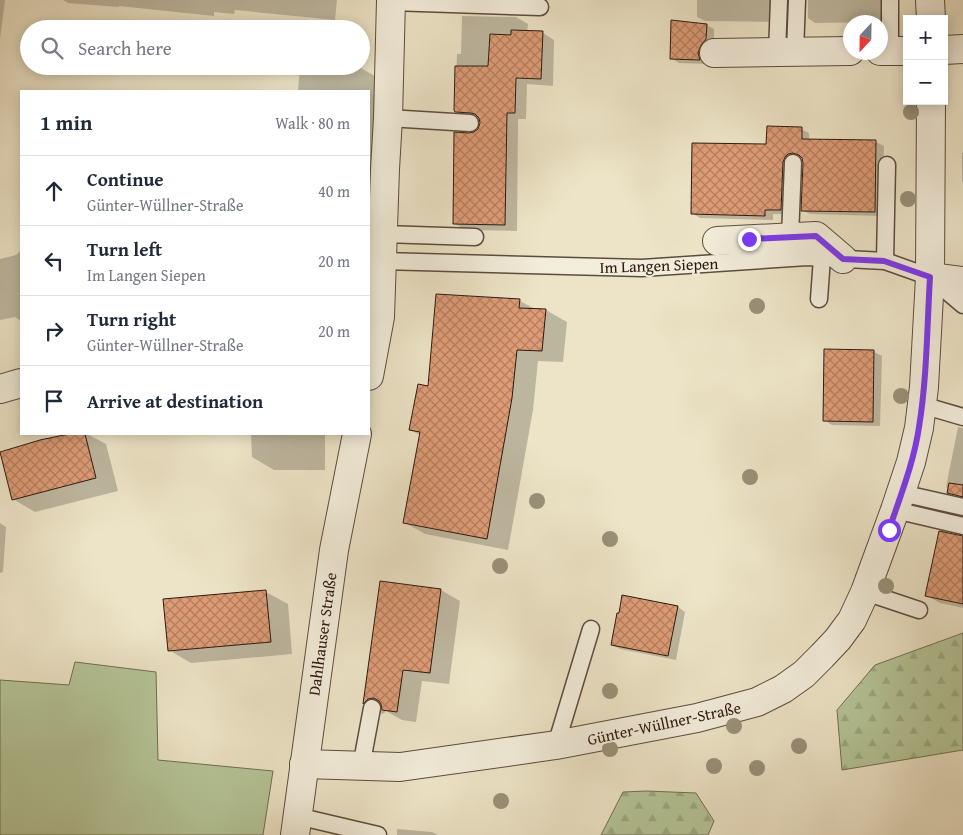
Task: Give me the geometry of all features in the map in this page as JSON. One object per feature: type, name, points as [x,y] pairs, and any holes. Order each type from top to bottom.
[{"type":"street","points":[[930,0],[931,15]]},
{"type":"street","points":[[370,364],[372,339],[380,317],[391,1]]},
{"type":"street","points":[[948,50],[963,50]]},
{"type":"street","points":[[710,54],[843,52]]},
{"type":"street","name":"Günter-Wüllner-Straße","points":[[304,764],[400,768],[556,745],[697,718],[757,702],[783,689],[804,674],[838,639],[852,620],[865,592],[898,502],[911,462],[919,428],[930,277],[931,105]]},
{"type":"street","points":[[713,241],[816,236],[833,258]]},
{"type":"street","name":"Im Langen Siepen","points":[[930,277],[963,281]]},
{"type":"street","points":[[0,389],[20,383]]},
{"type":"street","name":"Dahlhauser Straße","points":[[296,826],[334,550],[357,435]]},
{"type":"lane","points":[[779,0],[786,52]]},
{"type":"lane","points":[[786,52],[797,0]]},
{"type":"lane","points":[[890,0],[892,51]]},
{"type":"lane","points":[[391,1],[540,7]]},
{"type":"lane","points":[[388,118],[470,123]]},
{"type":"lane","points":[[790,237],[794,163]]},
{"type":"lane","points":[[884,261],[887,165]]},
{"type":"lane","points":[[383,234],[475,237]]},
{"type":"lane","name":"Im Langen Siepen","points":[[382,261],[642,268],[807,257],[884,261],[930,277]]},
{"type":"lane","points":[[819,299],[833,258]]},
{"type":"lane","points":[[930,277],[963,305]]},
{"type":"lane","points":[[922,405],[963,416]]},
{"type":"lane","points":[[898,502],[963,507]]},
{"type":"lane","points":[[898,502],[963,526]]},
{"type":"lane","points":[[865,592],[919,610]]},
{"type":"lane","points":[[556,745],[591,629]]},
{"type":"lane","points":[[361,766],[372,708]]},
{"type":"lane","points":[[296,826],[378,835]]},
{"type":"green space","points":[[963,633],[963,750],[842,770],[837,710],[875,665]]},
{"type":"green space","points":[[75,662],[156,672],[158,760],[273,771],[263,835],[0,835],[0,680],[69,685]]},
{"type":"green space","points":[[623,792],[696,793],[714,821],[708,835],[601,835]]},
{"type":"building","points":[[671,20],[707,24],[706,39],[698,53],[700,60],[670,59]]},
{"type":"building","points":[[511,30],[543,31],[541,79],[516,78],[515,113],[507,113],[505,225],[453,224],[454,132],[474,132],[478,129],[480,123],[479,118],[475,114],[455,112],[454,110],[455,66],[488,66],[490,34],[511,35]]},
{"type":"building","points":[[767,126],[802,127],[802,139],[876,140],[875,212],[801,211],[803,163],[799,155],[793,153],[788,154],[783,162],[781,210],[765,210],[765,216],[691,214],[692,143],[766,144]]},
{"type":"building","points":[[436,294],[520,299],[519,308],[546,309],[542,351],[517,350],[512,398],[487,539],[403,523],[420,432],[409,430],[418,384],[428,386]]},
{"type":"building","points":[[824,349],[874,350],[873,422],[823,421]]},
{"type":"building","points":[[64,435],[85,435],[96,478],[12,500],[0,452]]},
{"type":"building","points":[[949,483],[963,485],[963,497],[947,493]]},
{"type":"building","points":[[939,531],[963,536],[963,604],[925,596]]},
{"type":"building","points":[[380,581],[441,589],[430,673],[403,670],[397,712],[382,710],[379,701],[374,698],[368,699],[363,704]]},
{"type":"building","points":[[266,590],[271,642],[168,651],[163,599]]},
{"type":"building","points":[[622,595],[678,606],[668,656],[611,645]]},
{"type":"route","points":[[749,239],[816,236],[843,259],[884,261],[930,277],[924,387],[919,428],[911,462],[889,530]]}]
